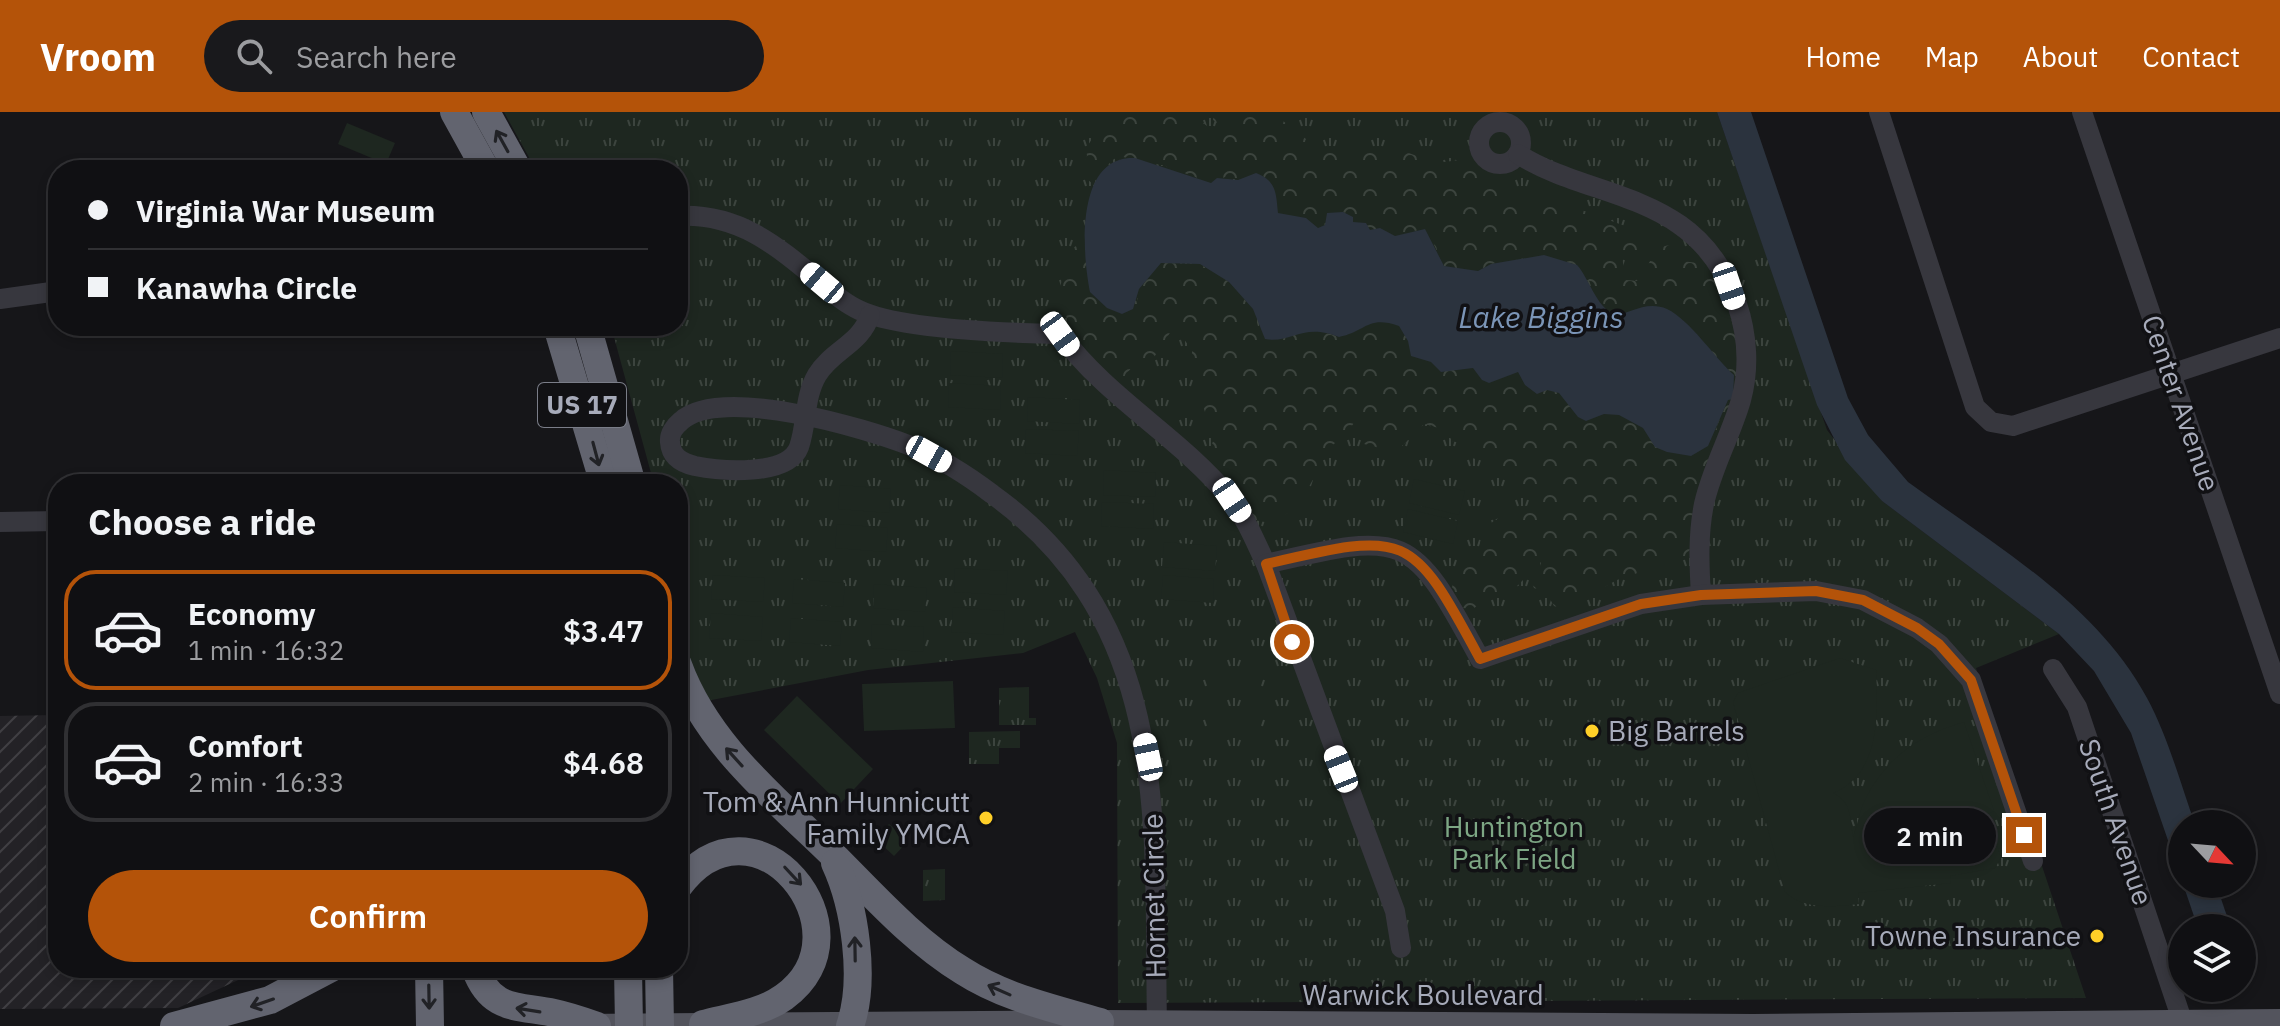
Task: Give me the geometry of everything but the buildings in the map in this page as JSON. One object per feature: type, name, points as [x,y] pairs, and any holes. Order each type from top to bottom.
[{"type":"highway","points":[[486,112],[512,160]]},
{"type":"highway","points":[[456,116],[471,160]]},
{"type":"highway","points":[[456,116],[480,160]]},
{"type":"highway","name":"US 17","points":[[560,336],[601,474]]},
{"type":"highway","name":"US 17","points":[[590,336],[629,474]]},
{"type":"highway","points":[[688,691],[726,748],[915,935],[964,972],[1025,1001],[1100,1022]]},
{"type":"highway","points":[[829,851],[853,911],[855,978],[851,1025]]},
{"type":"highway","points":[[688,877],[706,860],[737,853],[755,855],[778,863],[798,880],[814,917],[811,956],[794,989],[766,1007],[703,1024]]},
{"type":"highway","points":[[174,1026],[270,1000],[312,978]]},
{"type":"highway","points":[[429,978],[430,1026]]},
{"type":"highway","points":[[480,978],[504,1003],[521,1010],[551,1012],[597,1026]]},
{"type":"highway","points":[[628,978],[629,1026]]},
{"type":"highway","points":[[659,978],[660,1026]]},
{"type":"main road","name":"Warwick Boulevard","points":[[566,1026],[1100,1022],[1157,1025],[1753,1026],[2280,1021]]},
{"type":"street","points":[[1879,112],[1975,407],[1991,422],[2013,426],[2280,338]]},
{"type":"street","name":"Center Avenue","points":[[2082,112],[2279,689]]},
{"type":"street","points":[[1518,154],[1659,213],[1703,246],[1722,272],[1742,320],[1746,352],[1744,385],[1704,503],[1699,556],[1701,595]]},
{"type":"street","points":[[688,217],[719,219],[749,229],[776,245],[847,304],[870,315],[1020,334],[1060,334],[1084,366],[1219,486],[1246,521],[1266,564],[1395,911],[1401,948]]},
{"type":"street","points":[[0,299],[48,292]]},
{"type":"street","points":[[805,414],[700,410],[677,424],[670,435],[671,449],[684,464],[701,467],[777,467],[786,463],[798,448],[817,374],[855,341],[870,315]]},
{"type":"street","name":"Hornet Circle","points":[[805,414],[910,446],[953,467],[1010,508],[1043,538],[1093,604],[1124,668],[1148,757],[1152,802],[1157,1025]]},
{"type":"street","points":[[0,522],[48,521]]},
{"type":"street","points":[[1266,564],[1349,544],[1375,544],[1405,552],[1425,566],[1440,584],[1480,659],[1641,604],[1701,595],[1816,591],[1863,600],[1896,614],[1935,642],[1971,680],[2033,861]]},
{"type":"street","name":"South Avenue","points":[[2053,669],[2077,707],[2183,1024]]},
{"type":"shaded area","points":[[48,715],[48,978],[242,978],[178,1008],[0,1009],[0,716]]},
{"type":"green space","name":"Huntington Park Field","points":[[504,112],[1717,112],[1827,430],[1882,501],[2059,634],[1976,668],[2086,998],[1118,1003],[1117,743],[1097,678],[1075,632],[1023,653],[868,670],[706,701],[688,656],[688,474],[651,474],[614,336],[688,336],[688,160],[530,160]]},
{"type":"green space","points":[[1101,112],[1183,112],[1188,121],[1203,123],[1215,132],[1225,130],[1213,120],[1214,112],[1271,114],[1318,148],[1354,145],[1390,159],[1406,152],[1436,163],[1468,159],[1502,177],[1524,198],[1549,198],[1655,237],[1657,241],[1649,253],[1622,257],[1626,280],[1638,281],[1658,248],[1669,245],[1681,261],[1698,263],[1707,278],[1720,279],[1739,347],[1736,361],[1738,379],[1735,382],[1734,375],[1673,316],[1652,305],[1643,305],[1616,315],[1597,298],[1588,278],[1544,255],[1491,264],[1478,271],[1444,266],[1428,232],[1380,234],[1361,222],[1352,222],[1344,212],[1317,228],[1306,218],[1278,213],[1274,188],[1256,173],[1238,180],[1225,177],[1211,183],[1166,166],[1123,157],[1114,159],[1097,175],[1094,185],[1080,173],[1087,156],[1086,148],[1100,127]]},
{"type":"green space","points":[[347,123],[395,143],[388,160],[376,160],[338,144]]},
{"type":"green space","points":[[1076,246],[1082,246],[1088,266],[1089,287],[1137,301],[1139,289],[1161,263],[1200,264],[1229,282],[1253,309],[1260,333],[1273,340],[1306,332],[1339,337],[1380,322],[1399,325],[1409,341],[1411,356],[1432,362],[1437,368],[1473,368],[1479,375],[1518,372],[1547,390],[1559,392],[1578,417],[1619,415],[1643,428],[1667,452],[1691,456],[1709,446],[1728,399],[1733,399],[1709,469],[1696,493],[1691,546],[1687,556],[1617,580],[1563,609],[1554,606],[1546,592],[1534,588],[1530,578],[1540,570],[1541,562],[1512,591],[1487,598],[1473,609],[1463,608],[1452,588],[1454,574],[1480,559],[1481,539],[1495,520],[1511,511],[1535,505],[1537,498],[1519,494],[1506,467],[1468,457],[1463,444],[1452,441],[1446,430],[1424,424],[1396,452],[1364,444],[1358,424],[1354,423],[1324,452],[1298,507],[1270,523],[1254,520],[1212,465],[1209,451],[1214,439],[1192,373],[1192,350],[1183,338],[1171,331],[1151,359],[1132,367],[1123,378],[1110,382],[1070,332],[1060,290],[1066,253]]},
{"type":"green space","points":[[951,351],[1003,354],[1002,378],[950,375]]},
{"type":"green space","points":[[949,383],[1001,386],[1000,410],[948,407]]},
{"type":"green space","points":[[1028,397],[1080,400],[1079,424],[1027,421]]},
{"type":"green space","points":[[1026,429],[1079,431],[1077,456],[1025,453]]},
{"type":"green space","points":[[1104,470],[1156,473],[1155,497],[1103,495]]},
{"type":"green space","points":[[1414,479],[1465,491],[1459,515],[1409,503]]},
{"type":"green space","points":[[840,485],[891,489],[889,513],[838,509]]},
{"type":"green space","points":[[1102,502],[1154,504],[1153,529],[1101,526]]},
{"type":"green space","points":[[1408,509],[1458,521],[1453,544],[1403,532]]},
{"type":"green space","points":[[837,524],[888,528],[886,552],[835,548]]},
{"type":"green space","points":[[1164,542],[1217,546],[1215,571],[1162,567]]},
{"type":"green space","points":[[955,568],[1008,571],[1006,595],[954,592]]},
{"type":"green space","points":[[713,575],[765,578],[763,602],[711,599]]},
{"type":"green space","points":[[1163,575],[1214,579],[1213,603],[1161,599]]},
{"type":"green space","points":[[794,579],[845,583],[843,607],[792,603]]},
{"type":"green space","points":[[874,584],[927,588],[925,612],[873,608]]},
{"type":"green space","points":[[953,607],[1005,611],[1003,635],[951,632]]},
{"type":"green space","points":[[711,613],[763,617],[761,641],[709,638]]},
{"type":"green space","points":[[791,618],[842,622],[840,646],[789,642]]},
{"type":"green space","points":[[872,624],[924,627],[923,652],[871,648]]},
{"type":"green space","points":[[1840,658],[1876,670],[1876,723],[1868,757],[1849,784],[1833,793],[1847,806],[1853,837],[1872,786],[1893,761],[1918,741],[1964,722],[1994,811],[1988,814],[2001,858],[1995,868],[1950,876],[1951,883],[1858,893],[1859,904],[1810,904],[1785,892],[1733,702],[1738,693]]},
{"type":"green space","points":[[1209,672],[1261,672],[1261,696],[1209,696]]},
{"type":"green space","points":[[953,681],[955,728],[864,731],[862,684]]},
{"type":"green space","points":[[1029,687],[1029,718],[1036,718],[1036,725],[999,725],[999,688]]},
{"type":"green space","points":[[797,696],[873,769],[840,804],[764,730]]},
{"type":"green space","points":[[1209,706],[1261,706],[1261,730],[1209,730]]},
{"type":"green space","points":[[1020,731],[1020,748],[999,748],[999,764],[969,764],[969,732]]},
{"type":"green space","points":[[889,824],[908,841],[894,856],[876,839]]},
{"type":"green space","points":[[945,869],[945,900],[923,901],[923,870]]},
{"type":"water","points":[[1717,112],[1751,112],[1848,398],[1868,435],[1908,482],[2008,553],[2071,604],[2100,633],[2147,698],[2190,810],[2168,810],[2168,840],[2131,733],[2094,671],[2059,634],[1882,501],[1845,460],[1817,405]]},
{"type":"water","name":"Lake Biggins","points":[[1135,158],[1211,183],[1217,178],[1238,180],[1256,173],[1272,184],[1278,213],[1306,218],[1318,228],[1325,225],[1327,213],[1343,212],[1353,217],[1353,222],[1366,223],[1370,230],[1380,228],[1395,236],[1425,229],[1444,266],[1478,271],[1491,264],[1544,255],[1577,265],[1602,305],[1614,314],[1650,306],[1676,314],[1734,375],[1733,399],[1728,400],[1708,446],[1691,456],[1655,447],[1643,428],[1619,415],[1604,414],[1586,421],[1578,417],[1559,393],[1547,390],[1537,394],[1525,385],[1518,372],[1489,383],[1482,380],[1473,368],[1441,372],[1431,362],[1411,356],[1408,341],[1399,326],[1380,322],[1339,337],[1307,332],[1282,339],[1265,339],[1253,309],[1229,282],[1200,264],[1161,263],[1139,289],[1133,309],[1122,314],[1107,308],[1090,292],[1085,254],[1087,209],[1092,189],[1102,172],[1116,161]]},
{"type":"water","points":[[2188,898],[2221,898],[2226,914],[2193,914]]},
{"type":"place","name":"Big Barrels","points":[[1592,731]]},
{"type":"place","name":"Tom & Ann Hunnicutt Family YMCA","points":[[986,818]]},
{"type":"place","name":"Towne Insurance","points":[[2097,936]]},
{"type":"route","points":[[1292,642],[1266,564],[1349,544],[1390,547],[1405,552],[1425,566],[1440,584],[1480,659],[1641,604],[1701,595],[1816,591],[1863,600],[1885,609],[1939,644],[1971,680],[2024,835]]}]
